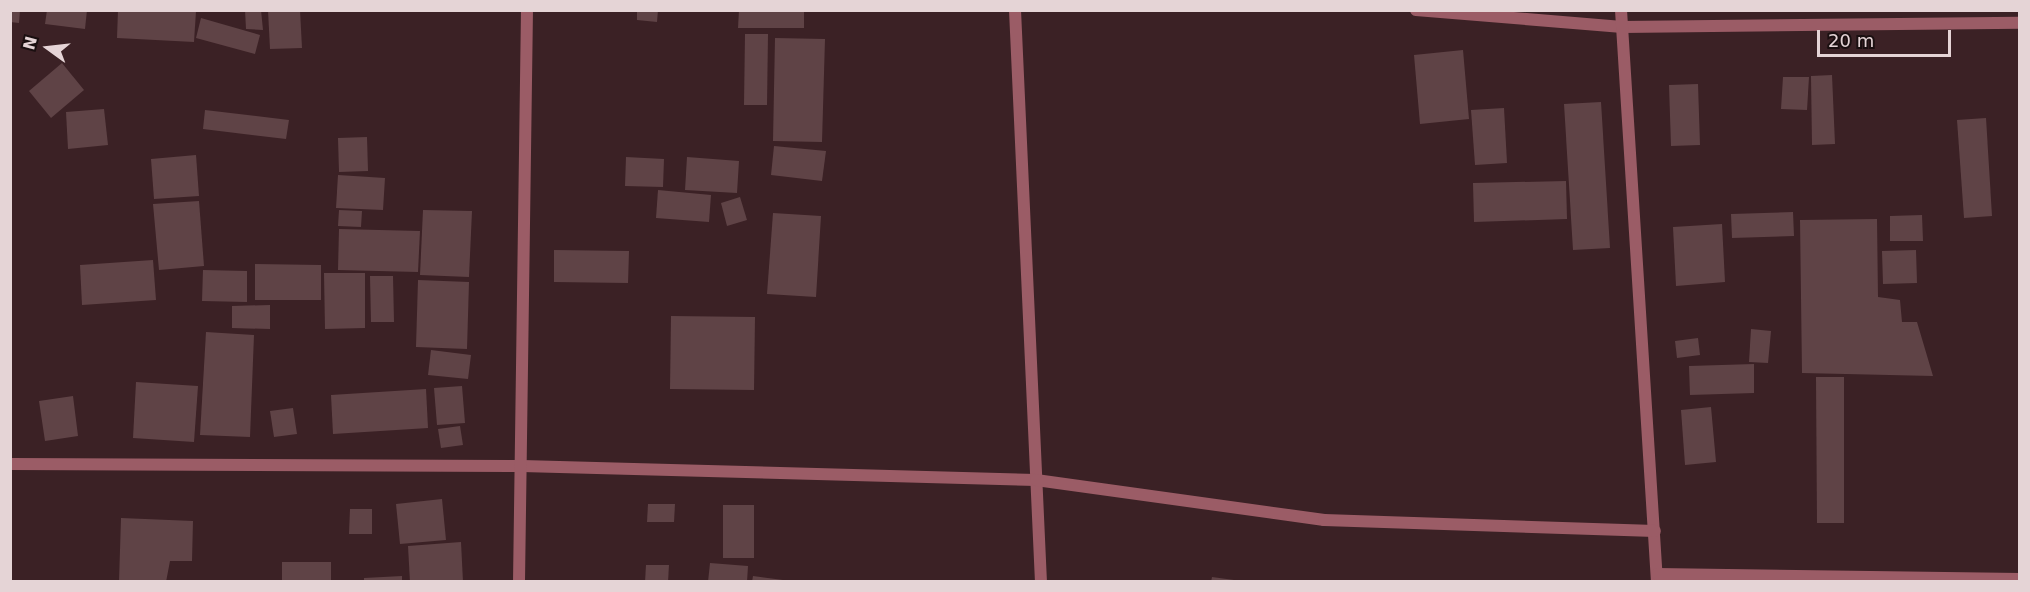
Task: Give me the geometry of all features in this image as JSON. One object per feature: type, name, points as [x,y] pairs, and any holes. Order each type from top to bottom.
[{"type":"street","points":[[519,582],[527,10]]},
{"type":"street","points":[[1016,10],[1041,582]]},
{"type":"street","points":[[1416,10],[1622,27],[2019,23]]},
{"type":"street","points":[[1621,10],[1657,578],[2019,579]]},
{"type":"street","points":[[10,464],[522,466],[1036,480],[1324,520],[1655,531]]},
{"type":"building","points":[[10,10],[20,10],[19,23],[10,22]]},
{"type":"building","points":[[47,10],[87,10],[85,29],[45,24]]},
{"type":"building","points":[[118,10],[196,11],[194,42],[117,38]]},
{"type":"building","points":[[245,10],[261,10],[263,30],[246,29]]},
{"type":"building","points":[[268,10],[300,10],[302,48],[270,49]]},
{"type":"building","points":[[637,10],[658,10],[657,22],[637,20]]},
{"type":"building","points":[[739,10],[804,10],[804,28],[738,28]]},
{"type":"building","points":[[201,18],[260,35],[255,54],[196,38]]},
{"type":"building","points":[[745,34],[768,34],[767,105],[744,105]]},
{"type":"building","points":[[775,38],[825,39],[822,142],[773,141]]},
{"type":"building","points":[[1463,50],[1469,119],[1420,124],[1414,55]]},
{"type":"building","points":[[62,63],[84,90],[51,118],[29,91]]},
{"type":"building","points":[[1832,75],[1835,144],[1812,145],[1811,76]]},
{"type":"building","points":[[1783,77],[1809,77],[1807,110],[1781,109]]},
{"type":"building","points":[[1698,84],[1700,145],[1671,146],[1669,85]]},
{"type":"building","points":[[1601,102],[1610,248],[1573,250],[1564,104]]},
{"type":"building","points":[[1504,108],[1507,163],[1475,165],[1471,110]]},
{"type":"building","points":[[104,109],[108,145],[68,149],[66,112]]},
{"type":"building","points":[[205,110],[289,120],[286,139],[203,129]]},
{"type":"building","points":[[1986,118],[1992,216],[1964,218],[1957,120]]},
{"type":"building","points":[[367,137],[368,171],[339,172],[338,138]]},
{"type":"building","points":[[774,146],[826,151],[822,181],[771,175]]},
{"type":"building","points":[[196,155],[199,196],[154,199],[151,159]]},
{"type":"building","points":[[626,157],[664,159],[663,187],[625,186]]},
{"type":"building","points":[[687,157],[739,161],[737,193],[685,190]]},
{"type":"building","points":[[338,175],[385,178],[383,210],[336,208]]},
{"type":"building","points":[[1566,181],[1567,219],[1474,222],[1473,183]]},
{"type":"building","points":[[658,190],[711,195],[709,222],[656,218]]},
{"type":"building","points":[[740,197],[747,220],[727,226],[721,203]]},
{"type":"building","points":[[199,201],[204,266],[159,270],[153,204]]},
{"type":"building","points":[[339,210],[362,211],[361,227],[338,226]]},
{"type":"building","points":[[423,210],[472,211],[469,277],[420,275]]},
{"type":"building","points":[[1793,212],[1794,236],[1732,238],[1731,214]]},
{"type":"building","points":[[773,213],[821,216],[816,297],[767,294]]},
{"type":"building","points":[[1922,215],[1923,241],[1890,241],[1890,216]]},
{"type":"building","points":[[1877,219],[1878,297],[1900,300],[1902,322],[1917,322],[1933,376],[1802,373],[1800,220]]},
{"type":"building","points":[[1722,224],[1725,282],[1676,286],[1673,227]]},
{"type":"building","points":[[339,229],[420,231],[418,272],[338,270]]},
{"type":"building","points":[[554,250],[629,251],[628,283],[554,282]]},
{"type":"building","points":[[1916,250],[1917,283],[1883,284],[1882,251]]},
{"type":"building","points":[[153,260],[156,300],[82,305],[80,265]]},
{"type":"building","points":[[255,264],[321,265],[321,300],[255,300]]},
{"type":"building","points":[[203,270],[247,271],[247,302],[202,301]]},
{"type":"building","points":[[324,273],[365,273],[365,328],[325,329]]},
{"type":"building","points":[[370,276],[393,276],[394,322],[371,322]]},
{"type":"building","points":[[418,280],[469,282],[467,349],[416,347]]},
{"type":"building","points":[[270,305],[270,329],[232,328],[232,306]]},
{"type":"building","points":[[671,316],[755,317],[754,390],[670,389]]},
{"type":"building","points":[[1751,329],[1771,331],[1768,363],[1749,362]]},
{"type":"building","points":[[206,332],[254,335],[250,437],[200,435]]},
{"type":"building","points":[[1698,338],[1700,355],[1677,358],[1675,341]]},
{"type":"building","points":[[431,350],[471,355],[468,379],[428,375]]},
{"type":"building","points":[[1754,364],[1754,393],[1690,395],[1689,366]]},
{"type":"building","points":[[1816,377],[1844,377],[1844,523],[1817,523]]},
{"type":"building","points":[[136,382],[198,386],[194,442],[133,438]]},
{"type":"building","points":[[462,386],[465,423],[437,425],[434,388]]},
{"type":"building","points":[[426,389],[428,428],[333,434],[331,395]]},
{"type":"building","points":[[73,396],[78,436],[45,441],[39,401]]},
{"type":"building","points":[[1711,407],[1716,462],[1685,465],[1681,410]]},
{"type":"building","points":[[293,408],[297,434],[274,437],[270,411]]},
{"type":"building","points":[[460,426],[463,445],[441,448],[438,429]]},
{"type":"building","points":[[442,499],[446,540],[400,544],[396,504]]},
{"type":"building","points":[[648,504],[675,504],[674,522],[647,522]]},
{"type":"building","points":[[723,505],[754,505],[754,558],[723,558]]},
{"type":"building","points":[[350,509],[372,509],[372,534],[349,534]]},
{"type":"building","points":[[121,518],[193,521],[192,561],[170,561],[166,582],[119,582]]},
{"type":"building","points":[[461,542],[463,582],[410,582],[408,546]]},
{"type":"building","points":[[282,562],[331,562],[331,582],[282,582]]},
{"type":"building","points":[[710,563],[748,566],[747,582],[708,582]]},
{"type":"building","points":[[646,565],[669,565],[668,582],[645,582]]},
{"type":"building","points":[[402,576],[402,582],[364,582],[364,578]]},
{"type":"building","points":[[753,576],[783,580],[783,582],[752,582]]},
{"type":"building","points":[[1212,577],[1234,580],[1234,582],[1211,582]]}]
